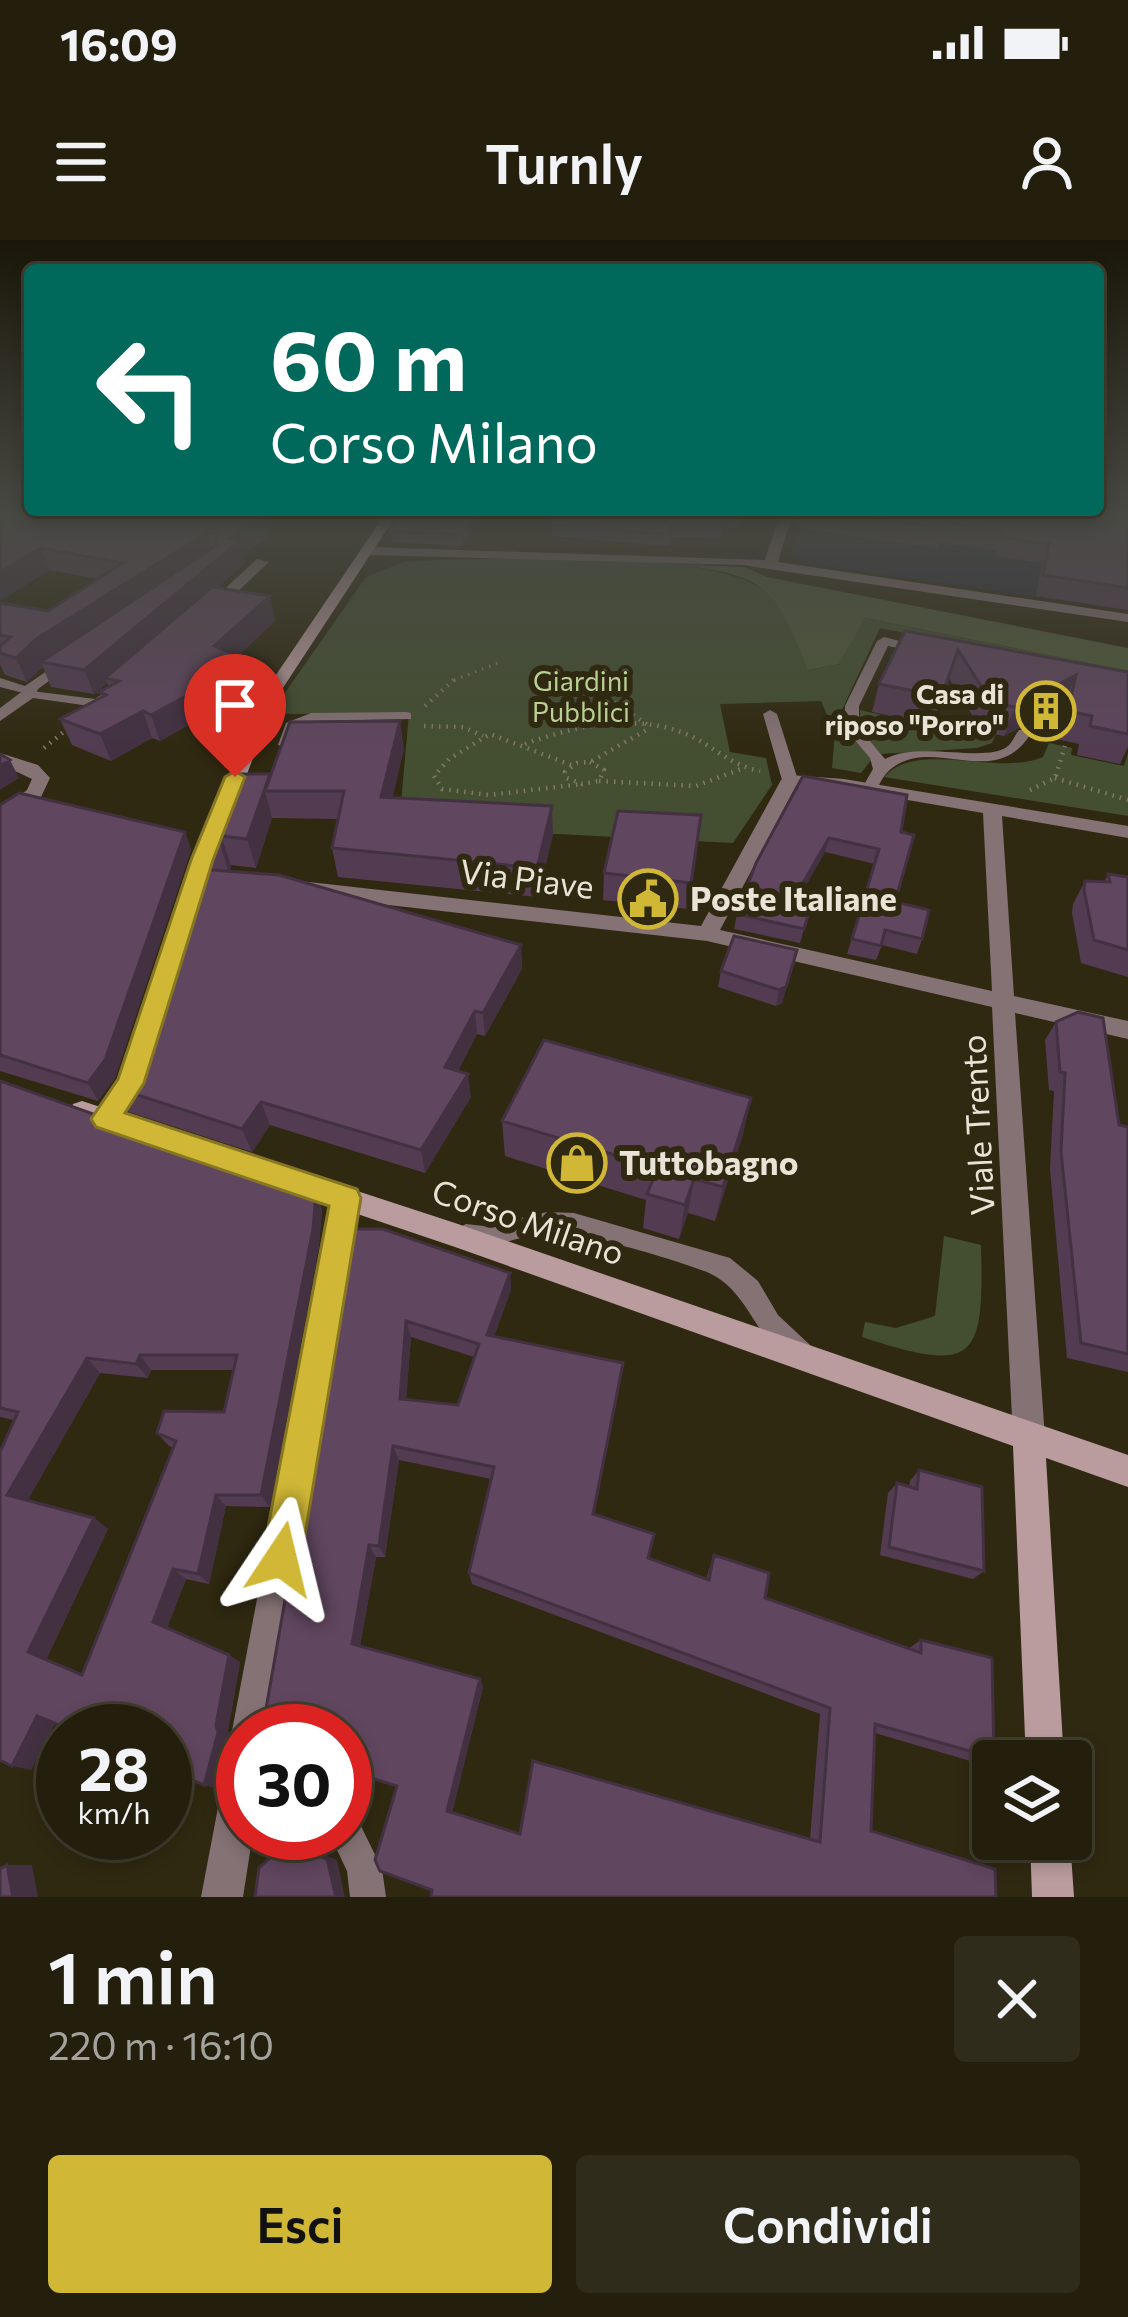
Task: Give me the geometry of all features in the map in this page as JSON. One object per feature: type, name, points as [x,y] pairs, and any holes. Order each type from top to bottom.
[{"type":"street","points":[[200,620],[227,594]]},
{"type":"street","points":[[183,922],[242,777],[267,700],[339,594]]},
{"type":"street","points":[[968,594],[1128,618]]},
{"type":"street","points":[[0,716],[30,693],[98,705],[126,682]]},
{"type":"street","points":[[0,758],[41,778],[35,794],[0,820]]},
{"type":"street","points":[[707,934],[780,775],[1128,832]]},
{"type":"street","name":"Viale Trento","points":[[992,809],[1029,1438]]},
{"type":"street","name":"Via Piave","points":[[268,886],[707,934],[1128,1030]]},
{"type":"street","name":"Corso Milano","points":[[63,1105],[112,1110],[346,1198],[1128,1471]]},
{"type":"street","points":[[256,1704],[346,1198]]},
{"type":"street","points":[[1029,1438],[1044,1740]]},
{"type":"street","points":[[222,1897],[229,1860]]},
{"type":"street","points":[[1051,1860],[1053,1897]]},
{"type":"lane","points":[[871,788],[879,767],[877,757],[852,729],[852,706],[884,641],[935,651]]},
{"type":"lane","points":[[0,682],[30,693],[40,680],[84,649]]},
{"type":"lane","points":[[770,714],[780,775]]},
{"type":"lane","points":[[279,772],[291,726],[299,720],[406,716]]},
{"type":"lane","points":[[879,767],[917,756],[1007,755],[1021,745],[1024,733]]},
{"type":"lane","points":[[455,1234],[484,1237],[547,1222],[574,1223],[721,1266],[749,1288],[769,1323],[801,1354]]},
{"type":"lane","points":[[360,1860],[368,1897]]},
{"type":"path","points":[[406,716],[422,709],[457,677],[498,663]]},
{"type":"path","points":[[614,703],[657,728]]},
{"type":"path","points":[[22,765],[98,705]]},
{"type":"path","points":[[406,716],[420,725],[501,735],[571,765],[590,762],[630,736],[657,728]]},
{"type":"path","points":[[525,744],[585,728],[657,728],[687,734],[724,761],[744,769],[780,775]]},
{"type":"path","points":[[483,736],[436,770],[437,786],[469,795],[599,781],[612,787],[702,785],[744,769]]},
{"type":"path","points":[[590,762],[604,770],[599,781]]},
{"type":"path","points":[[571,765],[568,778],[582,784]]},
{"type":"path","points":[[1055,778],[1128,800]]},
{"type":"shaded area","points":[[1020,594],[1128,594],[1128,610]]},
{"type":"green space","name":"Giardini Pubblici","points":[[354,594],[769,594],[790,621],[809,670],[839,664],[864,618],[1128,671],[1128,676],[880,628],[840,714],[844,730],[872,759],[861,773],[832,768],[835,733],[821,701],[720,704],[730,752],[766,758],[772,785],[733,843],[399,826],[409,713],[270,714]]},
{"type":"green space","points":[[767,594],[855,594],[1128,648],[1128,671],[865,618],[839,664],[808,670]]},
{"type":"green space","points":[[860,710],[916,723],[919,716],[996,734],[992,743],[977,748],[881,754],[860,731]]},
{"type":"green space","points":[[1049,743],[1072,748],[1071,755],[1124,766],[1128,753],[1128,816],[884,777],[917,761],[1024,762],[1043,757]]},
{"type":"green space","points":[[944,1236],[981,1245],[980,1313],[966,1348],[951,1355],[930,1355],[862,1337],[865,1322],[896,1328],[935,1316]]},
{"type":"building","points":[[74,594],[108,594],[36,639],[16,658],[0,653],[0,646],[11,637],[0,635],[0,603],[48,611]]},
{"type":"building","points":[[143,594],[176,594],[84,670],[41,662]]},
{"type":"building","points":[[203,594],[270,596],[214,646],[246,659],[210,683],[151,715],[143,711],[100,734],[60,719],[106,695],[99,692],[119,681],[105,678]]},
{"type":"building","points":[[905,631],[1128,672],[1128,734],[1090,726],[1092,716],[1068,711],[1076,675],[1015,707],[992,703],[958,650],[945,687],[923,682],[919,692],[879,684]]},
{"type":"building","points":[[400,721],[381,797],[552,806],[537,868],[332,848],[344,791],[265,791],[290,722]]},
{"type":"building","points":[[230,774],[270,774],[247,839],[221,836],[220,844],[203,843]]},
{"type":"building","points":[[803,776],[907,795],[901,832],[914,835],[895,902],[929,910],[922,939],[885,930],[881,946],[852,939],[879,849],[829,838],[789,907],[809,912],[804,929],[737,914],[756,863]]},
{"type":"building","points":[[19,793],[185,832],[105,1060],[88,1083],[0,1055],[0,805]]},
{"type":"building","points":[[618,811],[701,815],[691,883],[604,873]]},
{"type":"building","points":[[198,869],[279,875],[521,945],[483,1013],[475,1011],[445,1067],[468,1074],[421,1150],[261,1102],[242,1129],[116,1088],[134,1061]]},
{"type":"building","points":[[1108,874],[1128,877],[1128,950],[1094,940],[1085,881],[1110,882]]},
{"type":"building","points":[[734,936],[797,950],[786,987],[779,990],[721,971]]},
{"type":"building","points":[[1078,1012],[1103,1018],[1119,1125],[1128,1127],[1128,1354],[1081,1343],[1061,1152],[1065,1073],[1060,1072],[1056,1022]]},
{"type":"building","points":[[544,1040],[751,1098],[723,1187],[694,1179],[685,1205],[647,1194],[658,1168],[502,1121]]},
{"type":"building","points":[[0,1081],[316,1193],[261,1495],[216,1495],[198,1574],[173,1569],[153,1622],[229,1655],[204,1785],[192,1780],[192,1704],[36,1704],[36,1718],[12,1766],[0,1760],[0,1452],[18,1412],[0,1408]],"holes":[[[140,1355],[237,1355],[224,1412],[164,1411],[157,1433],[176,1441],[82,1675],[28,1652],[94,1518],[7,1495],[87,1358],[136,1364]]]},
{"type":"building","points":[[350,1229],[383,1229],[510,1273],[487,1335],[623,1363],[593,1514],[654,1534],[648,1558],[709,1580],[714,1555],[769,1573],[765,1598],[921,1653],[921,1640],[992,1658],[994,1740],[972,1740],[972,1752],[875,1724],[871,1831],[995,1869],[996,1897],[431,1897],[432,1890],[380,1871],[375,1860],[397,1786],[372,1778],[372,1704],[267,1704]],"holes":[[[406,1321],[479,1344],[458,1405],[400,1399]],[[393,1446],[494,1467],[469,1573],[830,1708],[820,1842],[533,1761],[520,1834],[447,1811],[480,1679],[352,1644],[369,1545],[379,1546]]]},
{"type":"building","points":[[919,1470],[982,1487],[984,1571],[889,1547],[897,1483],[917,1489]]},
{"type":"building","points":[[268,1860],[327,1860],[336,1897],[255,1897],[259,1868]]},
{"type":"building","points":[[7,1865],[13,1897],[0,1897],[0,1869]]},
{"type":"place","name":"Casa di riposo \"Porro\"","points":[[1046,711]]},
{"type":"place","name":"Poste Italiane","points":[[648,899]]},
{"type":"place","name":"Tuttobagno","points":[[577,1163]]},
{"type":"route","points":[[235,777],[202,860],[145,1044],[130,1083],[106,1119],[346,1198],[281,1559]]}]
